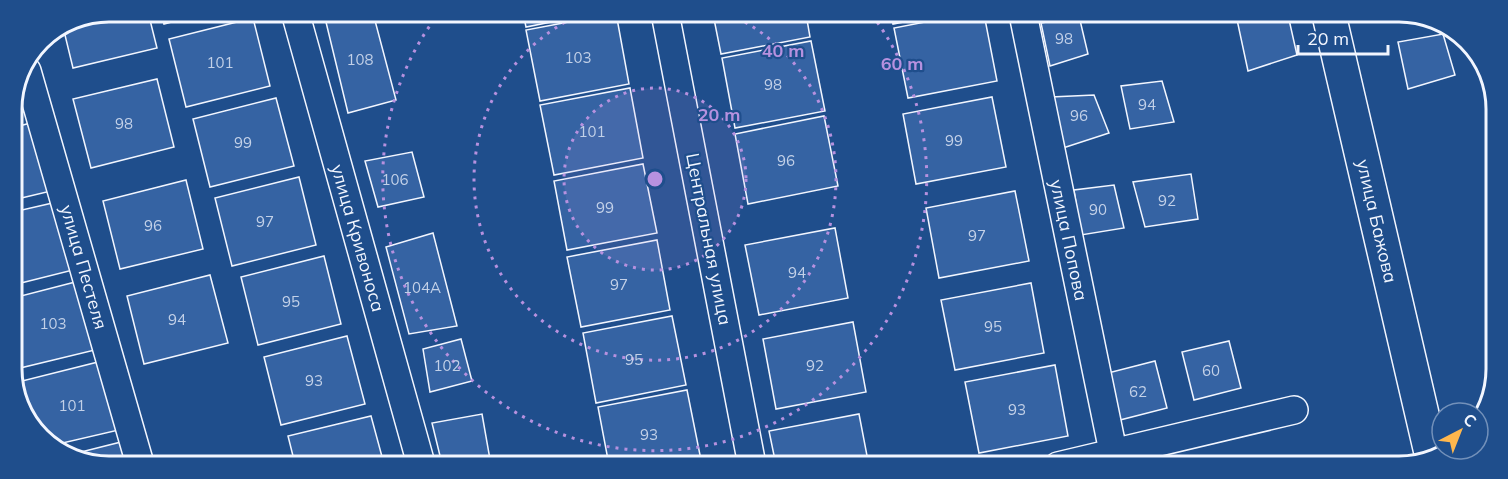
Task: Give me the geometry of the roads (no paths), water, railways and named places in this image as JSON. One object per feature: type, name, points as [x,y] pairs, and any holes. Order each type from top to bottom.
[{"type":"main road","name":"улица Бажова","points":[[1331,23],[1430,424]]},
{"type":"street","name":"улица Кривоноса","points":[[299,23],[419,456]]},
{"type":"street","name":"Центральная улица","points":[[667,23],[750,456]]},
{"type":"street","name":"улица Попова","points":[[1025,23],[1113,456]]},
{"type":"street","name":"улица Пестеля","points":[[29,77],[138,456]]},
{"type":"street","points":[[1128,456],[1294,410]]}]
